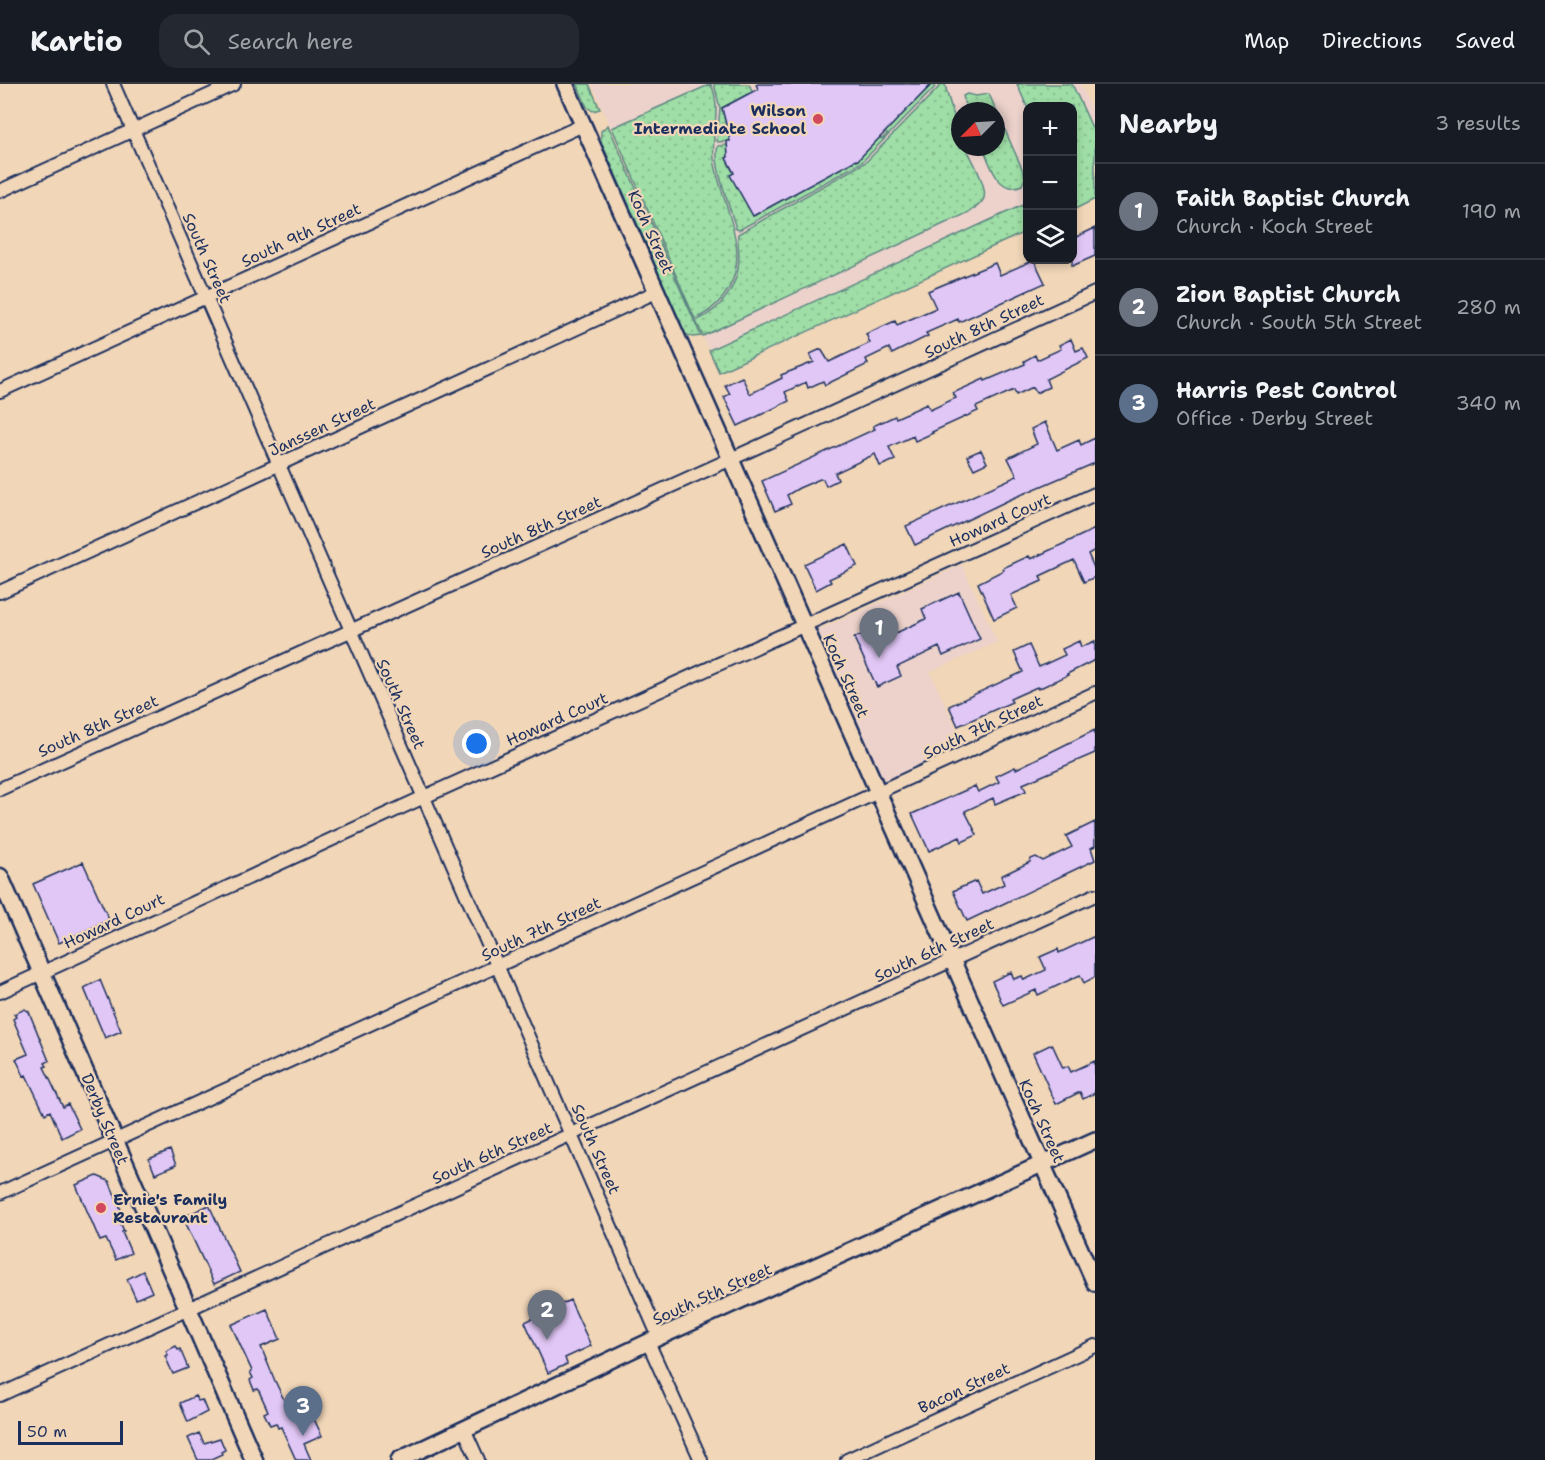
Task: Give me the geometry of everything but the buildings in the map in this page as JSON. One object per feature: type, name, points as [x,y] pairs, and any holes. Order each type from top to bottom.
[{"type":"main road","name":"Derby Street","points":[[0,877],[254,1460]]},
{"type":"street","name":"South Street","points":[[113,84],[572,1135],[701,1460]]},
{"type":"street","points":[[0,191],[234,84]]},
{"type":"street","name":"Koch Street","points":[[565,84],[1095,1283]]},
{"type":"street","name":"South 9th Street","points":[[0,391],[583,125]]},
{"type":"street","name":"Janssen Street","points":[[0,592],[658,291]]},
{"type":"street","name":"South 8th Street","points":[[0,789],[1095,293]]},
{"type":"street","name":"Howard Court","points":[[0,992],[424,797],[1095,494]]},
{"type":"street","name":"South 7th Street","points":[[0,1193],[1095,693]]},
{"type":"street","name":"South 6th Street","points":[[0,1395],[1095,895]]},
{"type":"street","name":"South 5th Street","points":[[399,1460],[654,1339],[1095,1140]]},
{"type":"street","name":"Bacon Street","points":[[847,1460],[1095,1346]]},
{"type":"street","points":[[464,1429],[478,1460]]},
{"type":"shaded area","points":[[592,84],[1080,84],[1095,117],[1095,200],[1077,208],[1077,102],[1023,102],[1023,233],[719,373]]},
{"type":"shaded area","points":[[962,565],[997,642],[930,672],[964,746],[884,783],[815,632]]},
{"type":"green space","points":[[577,84],[589,84],[600,109],[593,111],[587,107]]},
{"type":"green space","points":[[711,84],[716,103],[714,158],[733,227],[737,262],[733,280],[724,296],[711,309],[695,319],[612,128]]},
{"type":"green space","points":[[714,84],[749,84],[756,100],[748,94],[722,108],[730,141],[717,141],[720,108]]},
{"type":"green space","points":[[932,84],[935,87],[862,162],[739,230],[736,229],[720,175],[718,146],[727,145],[731,155],[726,158],[754,216],[854,158],[857,161],[880,137],[882,139],[887,134],[885,132]]},
{"type":"green space","points":[[942,84],[945,84],[951,106],[951,156],[970,156],[982,182],[983,200],[964,215],[703,336],[696,321],[721,303],[736,278],[739,257],[738,234],[866,162]]},
{"type":"green space","points":[[1017,84],[1072,84],[1095,134],[1095,199],[1077,208],[1077,102],[1025,102]]},
{"type":"green space","points":[[989,94],[993,102],[965,102],[963,96]]},
{"type":"green space","points":[[608,125],[701,336],[692,337],[685,334],[601,141],[601,131]]},
{"type":"green space","points":[[1005,130],[1023,171],[1022,185],[1007,186],[1001,182],[987,156],[1005,156]]},
{"type":"green space","points":[[1023,205],[1023,233],[719,372],[709,350]]},
{"type":"place","name":"Wilson Intermediate School","points":[[818,119]]},
{"type":"place","name":"Faith Baptist Church","points":[[879,658]]},
{"type":"place","name":"Ernie's Family Restaurant","points":[[101,1208]]},
{"type":"place","name":"Zion Baptist Church","points":[[547,1340]]},
{"type":"place","name":"Harris Pest Control","points":[[303,1436]]}]
